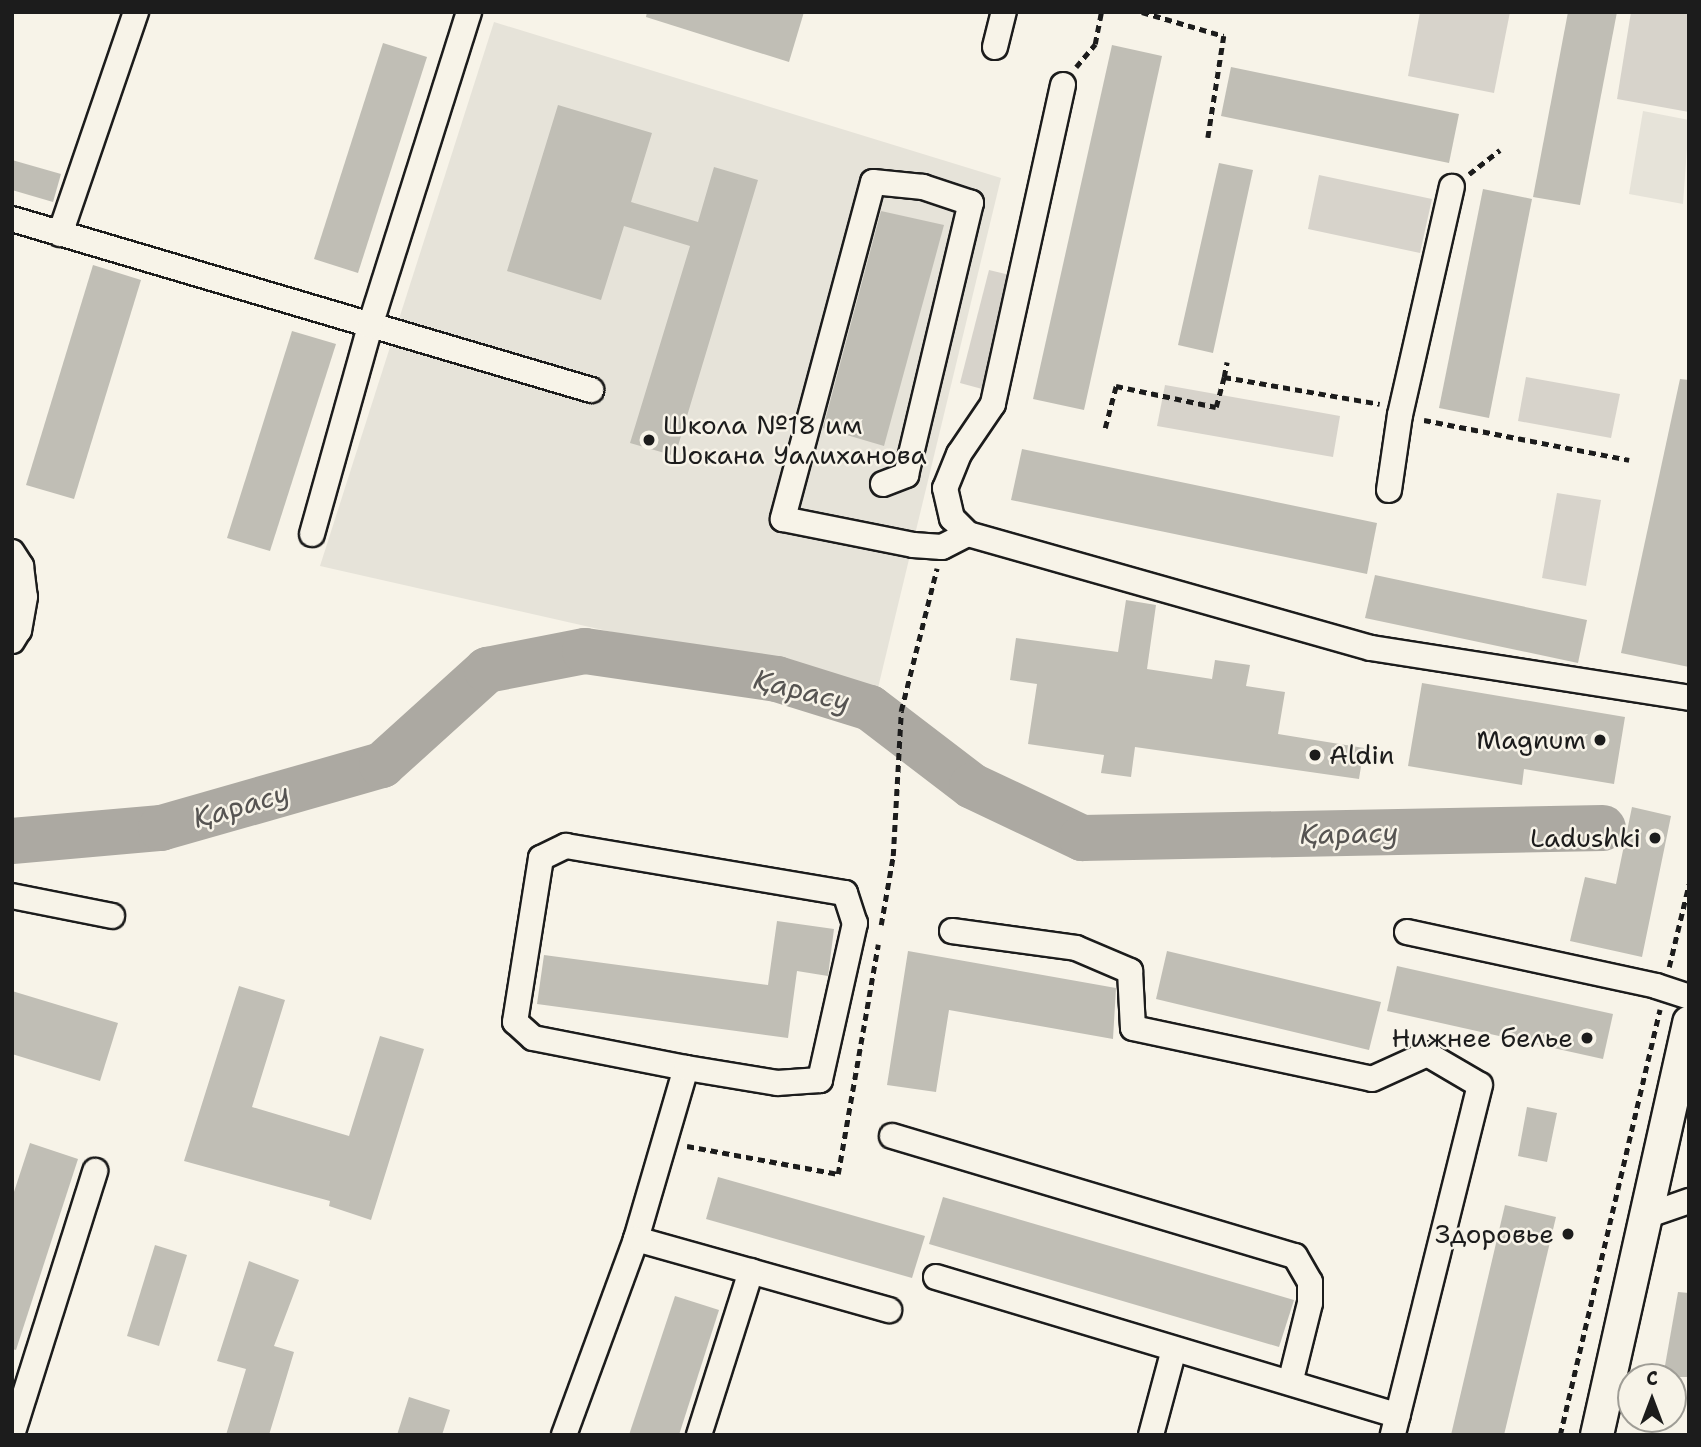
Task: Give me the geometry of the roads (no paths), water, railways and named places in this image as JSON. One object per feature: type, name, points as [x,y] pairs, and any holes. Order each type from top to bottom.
[{"type":"main road","points":[[1598,1435],[1689,1022]]},
{"type":"street","points":[[60,234],[136,12]]},
{"type":"street","points":[[312,534],[370,326],[469,12]]},
{"type":"street","points":[[995,47],[1004,12]]},
{"type":"street","points":[[1063,85],[993,404],[958,454],[945,488],[952,517],[968,534],[1371,648],[1689,698]]},
{"type":"street","points":[[883,484],[906,475],[971,203],[923,187],[873,182],[783,519],[942,547],[968,534]]},
{"type":"street","points":[[1390,490],[1401,412],[1452,187]]},
{"type":"street","points":[[12,219],[591,390]]},
{"type":"street","points":[[12,552],[21,566],[25,597],[19,630],[12,641]]},
{"type":"street","points":[[566,846],[845,893],[855,923],[820,1080],[777,1083],[686,1068],[533,1038],[515,1022],[541,858],[566,846]]},
{"type":"street","points":[[12,896],[112,916]]},
{"type":"street","points":[[936,1277],[1290,1384],[1395,1425],[1480,1085],[1427,1054],[1372,1079],[1133,1028],[1130,971],[1076,948],[952,930]]},
{"type":"street","points":[[1407,932],[1664,989],[1689,998]]},
{"type":"street","points":[[564,1435],[636,1239],[686,1068]]},
{"type":"street","points":[[892,1136],[1295,1256],[1310,1282],[1310,1303],[1290,1384]]},
{"type":"street","points":[[12,1435],[95,1171]]},
{"type":"street","points":[[1646,1216],[1689,1201]]},
{"type":"street","points":[[636,1239],[889,1310]]},
{"type":"street","points":[[699,1435],[751,1271]]},
{"type":"street","points":[[1151,1435],[1174,1349]]},
{"type":"waterway","name":"Қарасу","points":[[12,841],[161,828],[382,765],[487,670],[585,651],[777,679],[870,708],[972,786],[1082,838],[1603,828]]},
{"type":"place","name":"Школа №18 им Шокана Уалиханова","points":[[649,440]]},
{"type":"place","name":"Magnum","points":[[1600,740]]},
{"type":"place","name":"Aldin","points":[[1315,755]]},
{"type":"place","name":"Ladushki","points":[[1655,838]]},
{"type":"place","name":"Нижнее белье","points":[[1587,1038]]},
{"type":"place","name":"Здоровье","points":[[1568,1234]]}]
